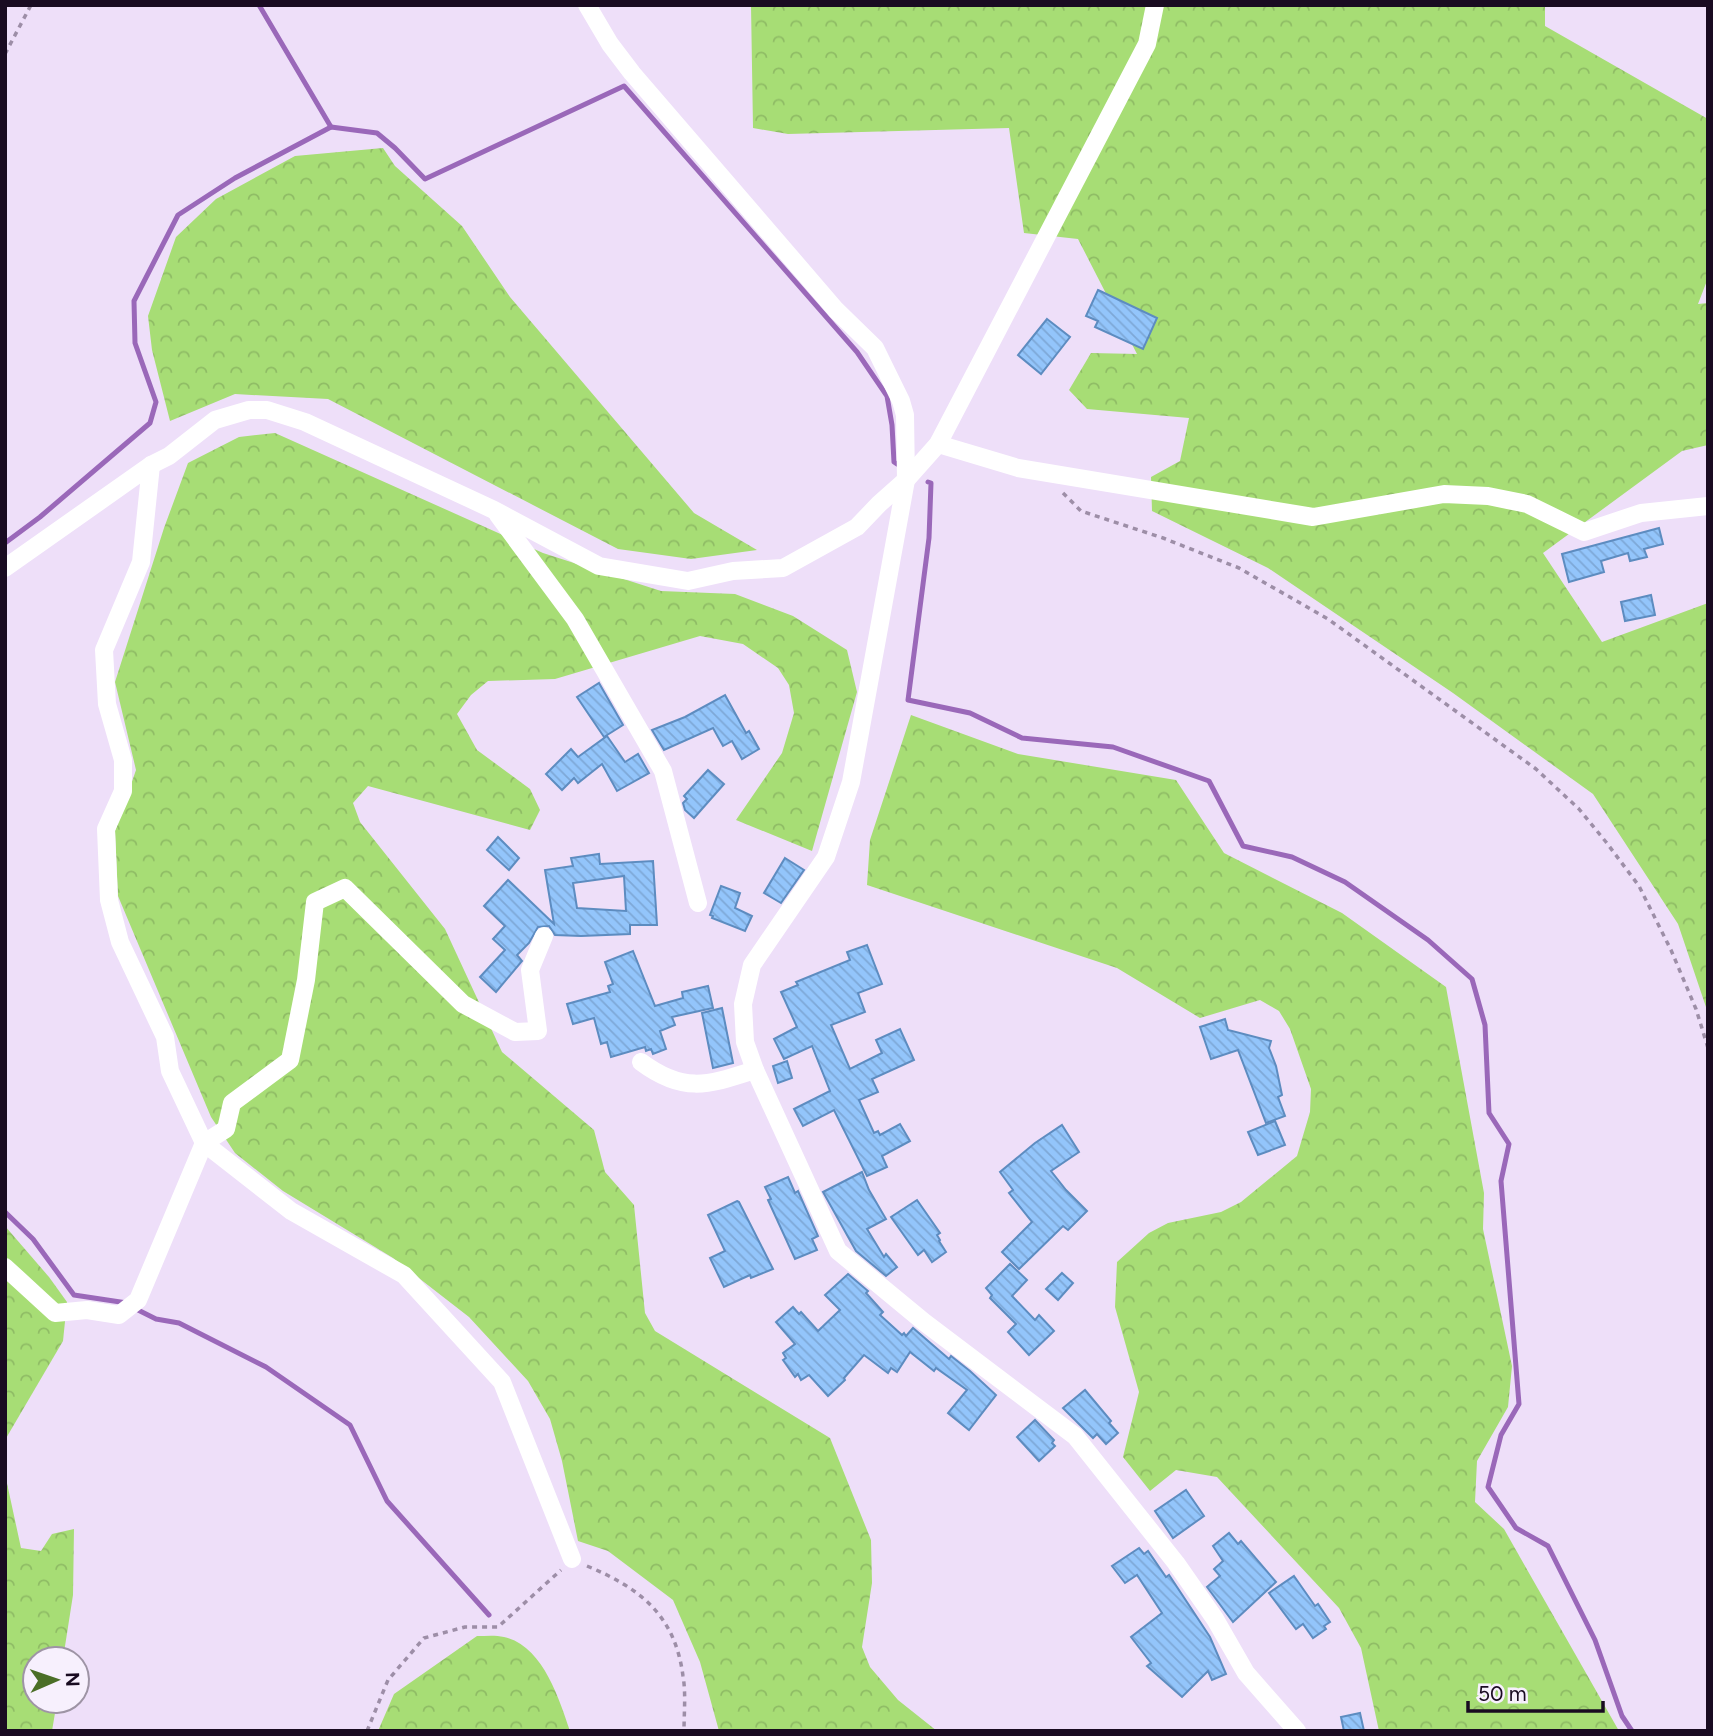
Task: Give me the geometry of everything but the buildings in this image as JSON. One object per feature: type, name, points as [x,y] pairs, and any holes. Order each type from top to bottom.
[{"type":"street","points":[[587,5],[610,44],[632,73],[836,310],[875,348],[905,415],[906,480],[851,782],[826,857],[752,965],[743,1004],[745,1042],[755,1070],[838,1251],[924,1322],[1075,1436],[1176,1563],[1215,1619],[1246,1673],[1297,1731]]},
{"type":"street","points":[[5,568],[169,456],[215,420],[249,410],[267,410],[305,422],[494,510],[599,566],[688,581],[733,571],[783,568],[858,527],[938,444],[1147,44],[1155,5]]},
{"type":"street","points":[[938,444],[1018,468],[1312,517],[1444,494],[1488,496],[1527,504],[1584,533],[1641,513],[1708,506]]},
{"type":"street","points":[[151,466],[141,562],[104,650],[107,704],[122,760],[123,791],[106,829],[109,900],[120,942],[165,1037],[170,1071],[204,1143],[291,1211],[404,1275],[502,1382],[572,1559]]},
{"type":"street","points":[[494,510],[575,619],[663,771],[698,903]]},
{"type":"street","points":[[5,1267],[55,1313],[87,1310],[119,1315],[138,1300],[204,1143],[226,1129],[232,1103],[290,1060],[306,980],[315,902],[345,888],[463,1004],[515,1031],[538,1031],[530,970],[544,936]]},
{"type":"street","points":[[641,1062],[657,1074],[681,1083],[710,1084],[755,1070]]},
{"type":"path","points":[[5,54],[31,5]]},
{"type":"path","points":[[1042,472],[1081,511],[1163,538],[1239,568],[1328,619],[1536,769],[1579,809],[1639,886],[1671,950],[1696,1009],[1708,1048]]},
{"type":"path","points":[[367,1731],[388,1680],[424,1638],[465,1627],[498,1628],[572,1559],[619,1579],[650,1602],[670,1630],[683,1675],[684,1731]]},
{"type":"green space","points":[[751,5],[1545,5],[1545,26],[1708,119],[1708,278],[1698,304],[1708,303],[1708,445],[1682,451],[1543,553],[1602,642],[1708,603],[1708,1013],[1678,924],[1593,794],[1453,693],[1268,568],[1152,511],[1151,477],[1180,461],[1189,418],[1087,409],[1069,390],[1091,353],[1137,354],[1078,239],[1024,233],[1009,128],[788,134],[753,128]]},
{"type":"green space","points":[[383,148],[395,166],[462,226],[510,297],[694,513],[757,550],[691,559],[618,549],[328,399],[235,394],[170,421],[152,350],[148,316],[176,237],[216,199],[295,156]]},
{"type":"green space","points":[[275,433],[543,553],[661,591],[735,594],[793,616],[847,650],[857,692],[812,851],[736,820],[782,753],[794,713],[789,685],[778,668],[743,644],[700,636],[555,679],[488,681],[471,695],[457,714],[477,750],[530,789],[540,810],[530,830],[368,786],[353,803],[360,822],[445,929],[502,1052],[594,1130],[605,1172],[634,1205],[645,1313],[655,1331],[830,1438],[871,1540],[872,1583],[862,1647],[870,1667],[898,1700],[937,1731],[719,1731],[700,1662],[673,1600],[608,1551],[578,1541],[562,1461],[550,1419],[528,1381],[469,1317],[393,1258],[283,1191],[235,1153],[211,1117],[118,896],[115,831],[136,770],[115,682],[164,528],[188,463],[239,437]]},
{"type":"green space","points":[[911,715],[1018,754],[1176,780],[1224,853],[1342,913],[1446,987],[1484,1193],[1483,1229],[1512,1366],[1508,1407],[1477,1461],[1475,1502],[1504,1529],[1619,1731],[1379,1731],[1361,1648],[1339,1608],[1217,1477],[1176,1470],[1150,1491],[1123,1457],[1139,1392],[1115,1307],[1117,1262],[1149,1233],[1168,1223],[1221,1212],[1241,1202],[1297,1156],[1310,1112],[1311,1089],[1290,1029],[1279,1011],[1260,1000],[1200,1018],[1117,968],[867,885],[870,840]]},
{"type":"green space","points":[[5,1226],[67,1302],[63,1341],[5,1440]]},
{"type":"green space","points":[[5,1474],[21,1548],[41,1551],[52,1534],[74,1529],[73,1595],[65,1645],[21,1645],[21,1715],[55,1715],[52,1731],[5,1731]]},
{"type":"green space","points":[[477,1636],[504,1637],[518,1642],[529,1651],[548,1675],[570,1731],[378,1731],[394,1694]]},
{"type":"waterway","points":[[259,5],[331,127]]},
{"type":"waterway","points":[[5,543],[40,517],[150,423],[156,402],[135,343],[134,301],[178,215],[235,178],[331,127],[377,133],[425,179],[624,86],[857,352],[887,396],[894,462],[897,464]]},
{"type":"waterway","points":[[928,482],[931,483],[929,538],[908,700],[970,713],[1022,738],[1113,747],[1209,781],[1243,846],[1292,857],[1345,882],[1428,940],[1472,979],[1485,1025],[1489,1113],[1509,1144],[1501,1181],[1519,1404],[1501,1435],[1488,1487],[1516,1528],[1548,1546],[1595,1640],[1622,1716],[1632,1731]]},
{"type":"waterway","points":[[5,1212],[33,1239],[74,1295],[127,1303]]},
{"type":"waterway","points":[[138,1310],[156,1319],[179,1323],[266,1367],[350,1425],[387,1501],[489,1615]]}]
